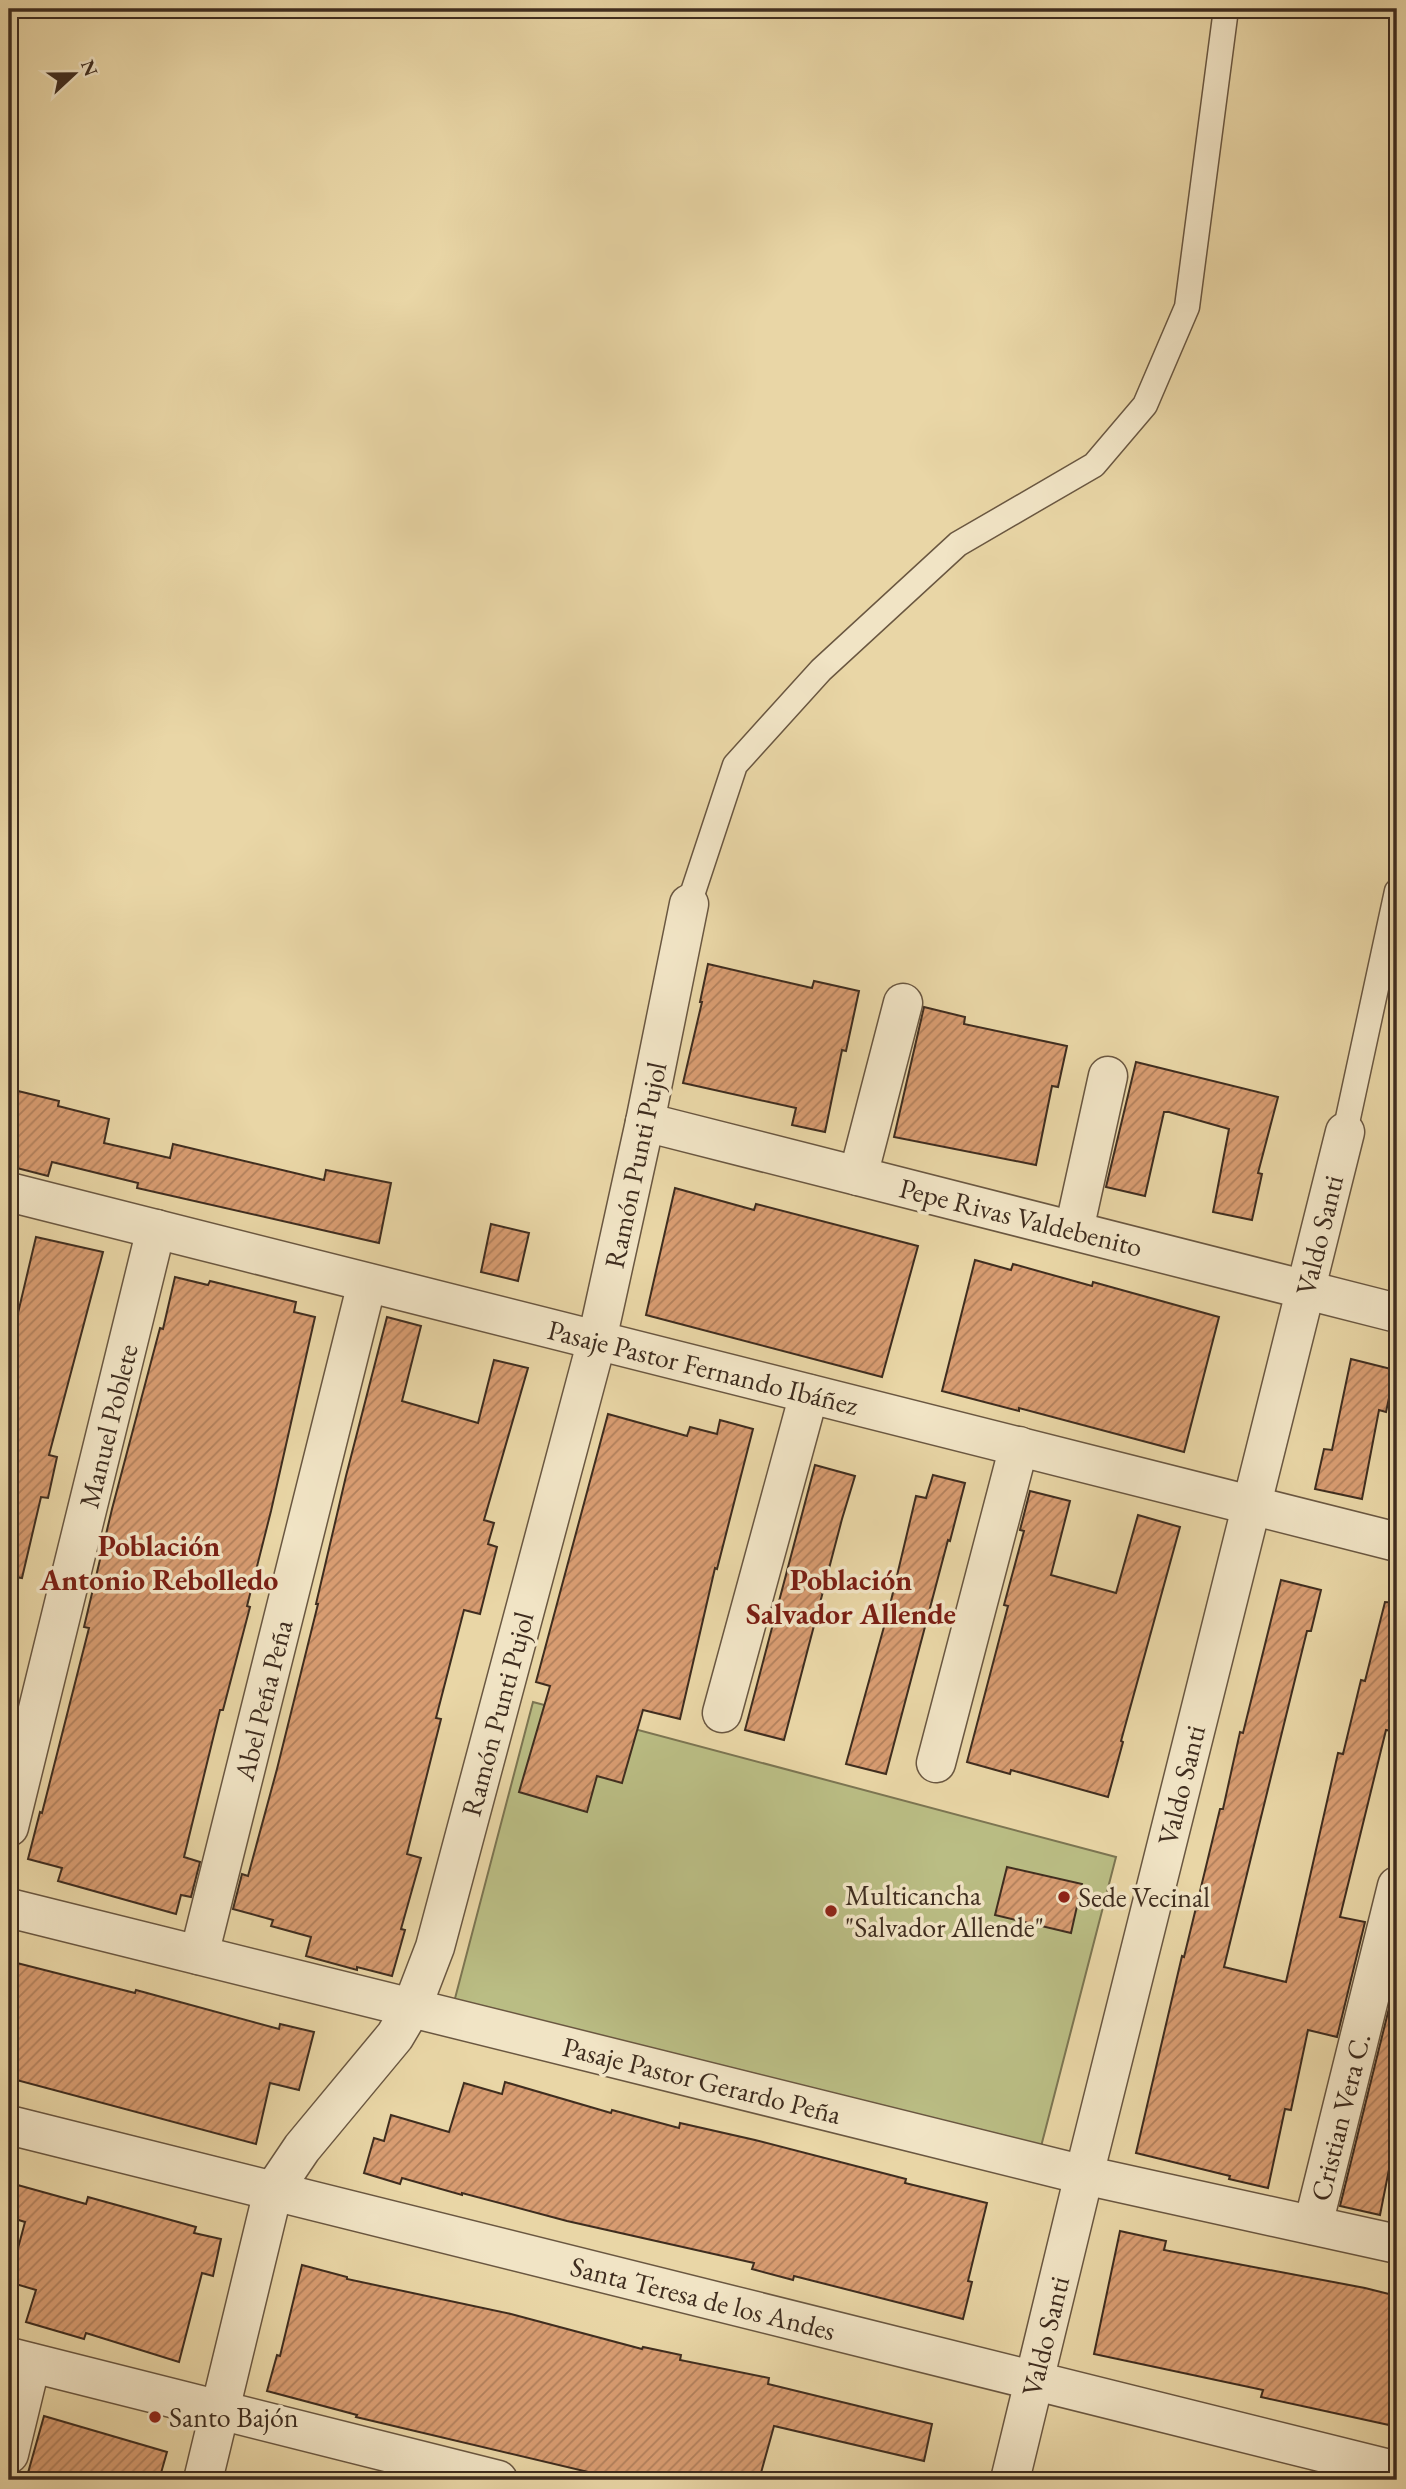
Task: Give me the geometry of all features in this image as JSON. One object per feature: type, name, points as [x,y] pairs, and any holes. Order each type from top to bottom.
[{"type":"street","name":"Ramón Punti Pujol","points":[[203,2480],[273,2191],[302,2148],[395,2036],[412,2007],[435,1947],[597,1340],[689,904]]},
{"type":"street","points":[[858,1176],[903,1003]]},
{"type":"street","points":[[1074,1230],[1108,1076]]},
{"type":"street","name":"Pepe Rivas Valdebenito","points":[[645,1122],[1397,1313]]},
{"type":"street","name":"Valdo Santi","points":[[1010,2480],[1345,1132]]},
{"type":"street","name":"Pasaje Pastor Fernando Ibáñez","points":[[9,1192],[1397,1542]]},
{"type":"street","name":"Manuel Poblete","points":[[9,1827],[156,1229]]},
{"type":"street","name":"Abel Peña Peña","points":[[199,1955],[367,1283]]},
{"type":"street","points":[[722,1713],[809,1394]]},
{"type":"street","points":[[936,1763],[1019,1446]]},
{"type":"street","name":"Cristian Vera C.","points":[[1312,2225],[1397,1886]]},
{"type":"street","name":"Pasaje Pastor Gerardo Peña","points":[[9,1908],[1084,2175],[1397,2244]]},
{"type":"street","name":"Santa Teresa de los Andes","points":[[9,2125],[1397,2472]]},
{"type":"street","points":[[9,2454],[20,2360],[220,2410],[404,2469],[498,2480]]},
{"type":"lane","points":[[689,904],[735,765],[821,670],[958,544],[1094,465],[1145,405],[1187,307],[1226,9]]},
{"type":"lane","points":[[1345,1132],[1391,952],[1397,891]]},
{"type":"green space","points":[[533,1702],[1116,1857],[1037,2162],[453,2006]]},
{"type":"building","points":[[708,964],[812,988],[814,981],[859,991],[846,1051],[842,1050],[825,1132],[792,1125],[796,1108],[683,1083]]},
{"type":"building","points":[[924,1007],[965,1017],[964,1024],[1067,1046],[1058,1087],[1052,1086],[1036,1165],[894,1137]]},
{"type":"building","points":[[1136,1062],[1278,1097],[1258,1173],[1262,1174],[1252,1220],[1213,1212],[1229,1129],[1169,1112],[1164,1112],[1145,1196],[1106,1187]]},
{"type":"building","points":[[18,1091],[59,1101],[58,1106],[109,1119],[104,1143],[170,1158],[173,1144],[324,1180],[326,1170],[391,1183],[379,1243],[137,1188],[138,1183],[52,1162],[48,1176],[9,1166],[9,1100],[16,1102]]},
{"type":"building","points":[[675,1188],[754,1210],[756,1204],[918,1246],[882,1377],[646,1315]]},
{"type":"building","points":[[491,1224],[529,1233],[518,1281],[481,1272]]},
{"type":"building","points":[[36,1237],[103,1252],[49,1455],[57,1457],[48,1498],[41,1497],[22,1578],[9,1576],[9,1351]]},
{"type":"building","points":[[975,1260],[1011,1270],[1013,1264],[1092,1286],[1093,1282],[1219,1317],[1184,1452],[1019,1408],[1019,1411],[942,1391]]},
{"type":"building","points":[[175,1277],[208,1285],[210,1281],[296,1302],[294,1312],[315,1317],[247,1606],[250,1607],[223,1710],[220,1710],[184,1857],[200,1862],[191,1897],[181,1895],[176,1914],[58,1881],[62,1868],[28,1859],[89,1628],[84,1627],[112,1509]]},
{"type":"building","points":[[387,1317],[421,1326],[402,1401],[478,1423],[494,1360],[528,1368],[484,1520],[494,1523],[488,1544],[497,1547],[480,1614],[464,1610],[436,1718],[441,1719],[407,1854],[421,1858],[401,1929],[405,1930],[392,1976],[306,1956],[311,1937],[271,1926],[273,1920],[233,1909],[242,1874],[248,1876],[277,1769],[346,1476]]},
{"type":"building","points":[[1351,1359],[1395,1370],[1386,1412],[1379,1410],[1362,1499],[1315,1489],[1324,1449],[1332,1450]]},
{"type":"building","points":[[608,1414],[687,1436],[690,1427],[717,1434],[720,1420],[753,1429],[717,1569],[715,1568],[680,1719],[643,1710],[622,1783],[597,1776],[587,1812],[519,1792],[550,1686],[536,1682]]},
{"type":"building","points":[[815,1465],[855,1476],[784,1740],[745,1730]]},
{"type":"building","points":[[933,1475],[965,1483],[886,1774],[846,1764],[890,1605],[916,1496],[926,1498]]},
{"type":"building","points":[[1030,1491],[1070,1501],[1051,1575],[1116,1593],[1138,1515],[1180,1527],[1108,1797],[1011,1770],[1010,1774],[967,1762],[1008,1606],[1004,1605],[1024,1531],[1020,1530]]},
{"type":"building","points":[[1281,1580],[1321,1590],[1311,1631],[1307,1631],[1224,1967],[1286,1982],[1338,1753],[1343,1754],[1361,1680],[1365,1681],[1385,1602],[1397,1603],[1397,1705],[1391,1731],[1386,1730],[1340,1917],[1365,1922],[1337,2037],[1308,2030],[1291,2110],[1285,2109],[1268,2188],[1136,2153],[1182,1956],[1184,1957]]},
{"type":"building","points":[[1007,1867],[1082,1884],[1071,1933],[995,1915]]},
{"type":"building","points":[[9,1961],[135,1993],[136,1990],[279,2029],[280,2024],[314,2032],[299,2090],[270,2083],[256,2144],[9,2078]]},
{"type":"building","points":[[1397,1976],[1397,2129],[1380,2215],[1340,2206]]},
{"type":"building","points":[[505,2082],[611,2113],[612,2110],[679,2128],[680,2123],[755,2140],[906,2179],[905,2183],[987,2203],[968,2281],[972,2282],[963,2319],[794,2276],[793,2280],[752,2269],[754,2263],[567,2221],[402,2178],[400,2184],[364,2173],[374,2138],[384,2141],[391,2115],[449,2132],[464,2083],[502,2094]]},
{"type":"building","points":[[14,2184],[86,2204],[88,2197],[196,2227],[194,2233],[221,2239],[213,2276],[202,2273],[179,2362],[86,2333],[84,2339],[26,2322],[36,2290],[9,2282],[25,2222],[9,2217],[9,2202]]},
{"type":"building","points":[[1120,2231],[1166,2241],[1164,2250],[1397,2296],[1397,2381],[1389,2425],[1261,2397],[1263,2390],[1094,2354]]},
{"type":"building","points":[[302,2265],[347,2279],[511,2314],[642,2349],[643,2347],[681,2355],[680,2360],[769,2378],[768,2384],[932,2424],[924,2461],[774,2426],[759,2480],[622,2480],[356,2417],[357,2415],[267,2391],[277,2355],[280,2356]]},
{"type":"building","points":[[44,2416],[167,2452],[159,2480],[26,2480]]},
{"type":"place","name":"Sede Vecinal","points":[[1064,1897]]},
{"type":"place","name":"Multicancha \"Salvador Allende\"","points":[[831,1911]]},
{"type":"place","name":"Santo Bajón","points":[[155,2417]]},
{"type":"district","name":"Población Antonio Rebolledo","points":[[159,1562]]},
{"type":"district","name":"Población Salvador Allende","points":[[851,1596]]}]
